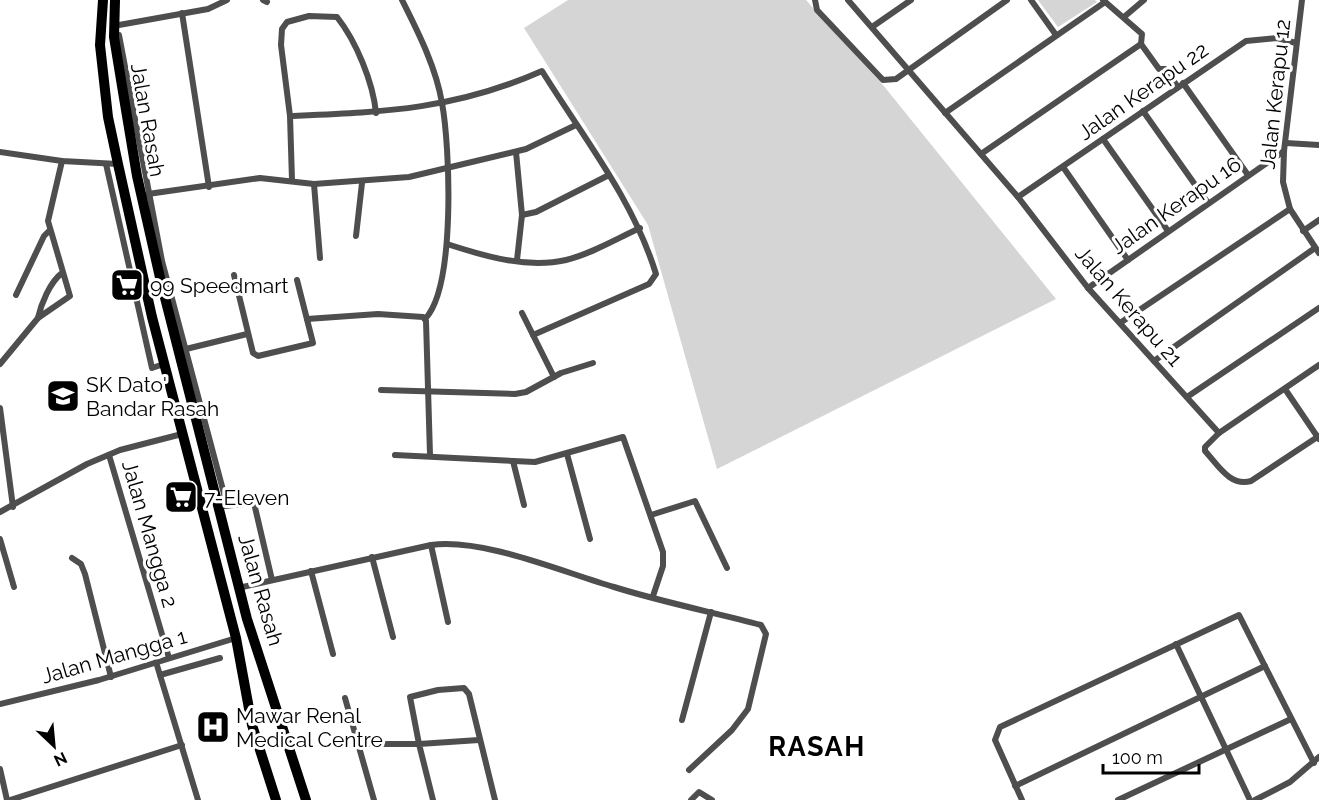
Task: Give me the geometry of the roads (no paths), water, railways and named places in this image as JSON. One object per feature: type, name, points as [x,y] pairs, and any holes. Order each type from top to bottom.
[{"type":"highway","name":"Jalan Rasah","points":[[117,0],[114,37],[137,176],[222,506],[238,588],[302,796]]},
{"type":"highway","name":"Jalan Rasah","points":[[102,3],[100,45],[108,117],[118,164],[152,317],[236,638],[252,725],[278,799]]},
{"type":"street","points":[[117,0],[119,25],[148,194],[222,506],[254,502],[272,580]]},
{"type":"street","points":[[119,25],[216,7],[227,0]]},
{"type":"street","points":[[402,0],[427,55],[442,104],[448,168],[447,244],[433,307],[425,319],[430,392],[430,455]]},
{"type":"street","points":[[816,0],[817,10],[883,80],[891,81],[1007,0]]},
{"type":"street","name":"Jalan Kerapu 21","points":[[848,0],[1018,197],[1088,288],[1219,433]]},
{"type":"street","points":[[872,27],[911,0]]},
{"type":"street","points":[[1031,0],[1056,36]]},
{"type":"street","points":[[1124,17],[1144,0]]},
{"type":"street","name":"Jalan Kerapu 12","points":[[1302,0],[1284,151],[1284,194],[1290,210],[1317,251]]},
{"type":"street","points":[[945,113],[1104,1],[1142,34],[1140,44],[981,154]]},
{"type":"street","points":[[182,13],[209,187]]},
{"type":"street","points":[[292,180],[290,116],[281,45],[282,26],[290,20],[330,15],[340,20],[371,89],[376,113]]},
{"type":"street","name":"Jalan Kerapu 22","points":[[1018,197],[1246,41],[1277,38],[1296,43]]},
{"type":"street","points":[[1140,44],[1180,85],[1248,175]]},
{"type":"street","points":[[290,116],[376,113],[442,104],[504,87],[542,71],[640,228],[656,274],[649,284],[533,335]]},
{"type":"street","points":[[1143,111],[1208,203]]},
{"type":"street","points":[[148,194],[260,178],[314,184],[362,183],[409,177],[516,152],[576,125]]},
{"type":"street","points":[[1103,139],[1168,231]]},
{"type":"street","points":[[1286,143],[1319,145]]},
{"type":"street","name":"Jalan Kerapu 16","points":[[1088,288],[1284,151]]},
{"type":"street","points":[[0,152],[62,161],[118,164]]},
{"type":"street","points":[[516,152],[522,215],[517,260]]},
{"type":"street","points":[[0,364],[38,318],[70,296],[49,231],[48,214],[62,161]]},
{"type":"street","points":[[106,164],[152,368],[165,364]]},
{"type":"street","points":[[1063,167],[1128,260]]},
{"type":"street","points":[[522,215],[532,213],[609,175]]},
{"type":"street","points":[[356,236],[362,183]]},
{"type":"street","points":[[314,184],[320,258]]},
{"type":"street","points":[[1120,323],[1290,210]]},
{"type":"street","points":[[1303,231],[1319,220]]},
{"type":"street","points":[[447,244],[489,257],[553,262],[568,260],[640,228]]},
{"type":"street","points":[[16,295],[44,236],[49,231]]},
{"type":"street","points":[[1154,361],[1317,251]]},
{"type":"street","points":[[38,318],[40,309],[53,284],[62,273]]},
{"type":"street","points":[[234,275],[252,352],[258,356],[310,344],[314,340],[297,280]]},
{"type":"street","points":[[1187,397],[1319,308]]},
{"type":"street","points":[[522,313],[554,377]]},
{"type":"street","points":[[307,319],[378,314],[419,315],[425,319]]},
{"type":"street","points":[[140,319],[152,317]]},
{"type":"street","points":[[186,349],[247,334]]},
{"type":"street","points":[[381,390],[515,394],[526,392],[554,377],[592,363]]},
{"type":"street","points":[[1285,389],[1318,437],[1251,481],[1244,483],[1233,481],[1205,451],[1207,442],[1319,365]]},
{"type":"street","points":[[0,408],[14,507]]},
{"type":"street","points":[[0,512],[14,507],[110,454],[128,447],[182,434]]},
{"type":"street","points":[[395,455],[535,462],[623,437],[651,514],[664,560],[653,596]]},
{"type":"street","name":"Jalan Mangga 2","points":[[110,454],[169,658]]},
{"type":"street","points":[[567,454],[590,539]]},
{"type":"street","points":[[513,461],[524,505]]},
{"type":"street","points":[[651,514],[695,501],[727,568]]},
{"type":"street","points":[[0,539],[14,587]]},
{"type":"street","points":[[238,588],[372,557],[431,545],[456,543],[497,552],[761,625],[766,634],[751,700],[744,716],[689,770]]},
{"type":"street","points":[[431,545],[448,622]]},
{"type":"street","points":[[372,557],[393,637]]},
{"type":"street","points":[[72,558],[81,564],[85,574],[111,677]]},
{"type":"street","points":[[311,571],[333,654]]},
{"type":"street","points":[[682,720],[711,612]]},
{"type":"street","points":[[1022,800],[995,740],[1000,727],[1239,615],[1314,763]]},
{"type":"street","name":"Jalan Mangga 1","points":[[0,704],[111,677],[236,638]]},
{"type":"street","points":[[1176,644],[1250,800]]},
{"type":"street","points":[[160,675],[220,658]]},
{"type":"street","points":[[156,662],[198,800]]},
{"type":"street","points":[[1015,786],[1265,666]]},
{"type":"street","points":[[433,800],[410,697],[461,687],[468,694],[495,800]]},
{"type":"street","points":[[345,698],[374,800]]},
{"type":"street","points":[[1118,800],[1291,719]]},
{"type":"street","points":[[358,744],[479,741]]},
{"type":"street","points":[[0,769],[8,800],[182,745]]},
{"type":"street","points":[[1255,800],[1290,782],[1319,757]]},
{"type":"street","points":[[691,800],[699,792],[712,800]]},
{"type":"place","name":"99 Speedmart","points":[[127,285]]},
{"type":"place","name":"SK Dato' Bandar Rasah","points":[[63,396]]},
{"type":"place","name":"7-Eleven","points":[[181,497]]},
{"type":"place","name":"Mawar Renal Medical Centre","points":[[213,727]]},
{"type":"district","name":"RASAH","points":[[817,746]]}]
